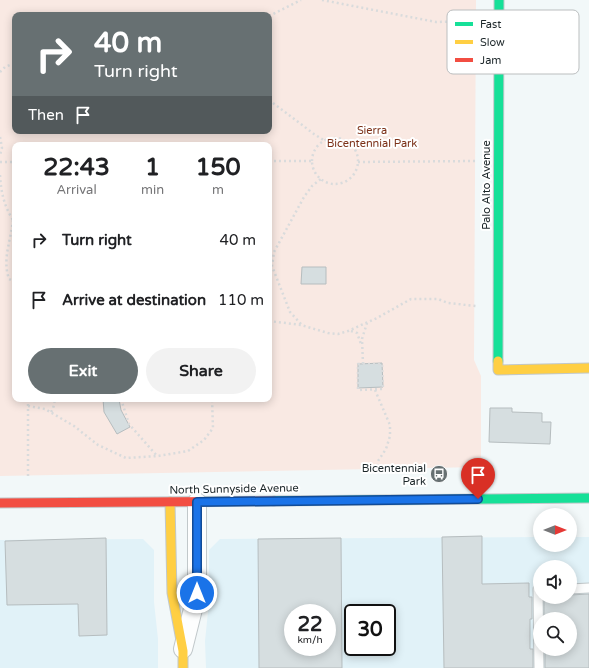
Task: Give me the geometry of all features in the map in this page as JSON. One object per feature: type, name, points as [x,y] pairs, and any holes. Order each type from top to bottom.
[{"type":"street","name":"Palo Alto Avenue","points":[[499,0],[499,10]]},
{"type":"street","name":"Palo Alto Avenue","points":[[499,74],[498,370],[589,368]]},
{"type":"street","name":"North Sunnyside Avenue","points":[[0,503],[589,498]]},
{"type":"street","points":[[170,502],[172,593],[183,660]]},
{"type":"street","points":[[183,660],[197,593],[197,502]]},
{"type":"lane","points":[[577,589],[589,588]]},
{"type":"lane","points":[[538,604],[539,668]]},
{"type":"path","points":[[272,14],[301,0]]},
{"type":"path","points":[[322,0],[436,22],[447,22]]},
{"type":"path","points":[[0,72],[5,67],[12,64]]},
{"type":"path","points":[[272,102],[325,141]]},
{"type":"path","points":[[0,137],[2,148],[0,155]]},
{"type":"path","points":[[336,139],[347,142],[353,147],[357,154],[358,162],[353,176],[348,181],[341,184],[327,183],[316,174],[312,168],[315,149],[325,141],[336,139]]},
{"type":"path","points":[[358,162],[477,160]]},
{"type":"path","points":[[272,161],[312,161]]},
{"type":"path","points":[[0,162],[12,162]]},
{"type":"path","points":[[0,175],[6,209],[12,217]]},
{"type":"path","points":[[301,324],[290,312],[272,266],[274,252],[304,197],[312,186],[321,179]]},
{"type":"path","points":[[12,230],[7,248],[6,270],[9,279],[12,280]]},
{"type":"path","points":[[272,320],[301,324],[328,333],[338,334],[367,323],[411,299],[438,299],[448,303],[476,306]]},
{"type":"path","points":[[363,364],[362,339],[367,323]]},
{"type":"path","points":[[348,331],[357,333],[361,342],[363,353]]},
{"type":"path","points":[[358,364],[382,364],[383,390],[375,390],[358,390],[358,364]]},
{"type":"path","points":[[375,390],[390,425],[390,436],[386,449],[378,461],[376,473]]},
{"type":"path","points":[[28,402],[28,476]]},
{"type":"path","points":[[51,412],[53,410],[54,402]]},
{"type":"path","points":[[121,402],[129,424],[158,456]]},
{"type":"path","points":[[28,406],[45,409],[51,412],[74,426],[98,445],[126,458],[158,456],[188,451],[204,440],[212,428],[212,402]]},
{"type":"shaded area","points":[[533,537],[533,552],[577,552],[577,537],[589,537],[589,668],[206,668],[205,641],[209,602],[209,550],[220,539]]},
{"type":"shaded area","points":[[143,539],[154,550],[154,602],[158,639],[158,668],[0,668],[0,540]]},
{"type":"green space","name":"Sierra Bicentennial Park","points":[[0,0],[476,0],[476,10],[447,10],[447,74],[476,74],[474,360],[481,376],[481,467],[0,476]]},
{"type":"building","points":[[302,267],[326,267],[326,284],[301,284]]},
{"type":"building","points":[[382,363],[383,387],[358,388],[358,364]]},
{"type":"building","points":[[103,402],[120,402],[121,410],[130,427],[117,434],[104,412]]},
{"type":"building","points":[[490,408],[512,408],[512,412],[542,413],[542,422],[551,422],[550,444],[489,442]]},
{"type":"building","points":[[482,536],[482,584],[529,583],[529,597],[532,597],[530,649],[533,649],[533,668],[444,668],[442,537]]},
{"type":"building","points":[[106,538],[107,635],[79,636],[78,604],[7,605],[5,541]]},
{"type":"building","points":[[341,538],[342,668],[259,668],[258,539]]},
{"type":"building","points":[[589,594],[589,668],[545,668],[545,656],[577,656],[577,612],[544,612],[544,604],[577,604],[577,595]]},
{"type":"traffic: fast","points":[[499,0],[499,10]]},
{"type":"traffic: fast","points":[[498,361],[499,74]]},
{"type":"traffic: fast","points":[[274,501],[589,498]]},
{"type":"traffic: slow","points":[[498,361],[498,370],[589,368]]},
{"type":"traffic: slow","points":[[170,502],[172,593],[183,651],[183,668]]},
{"type":"traffic: jam","points":[[0,503],[274,501]]},
{"type":"place","name":"Bicentennial Park","points":[[439,474]]},
{"type":"route","points":[[197,593],[197,502],[478,499]]}]
